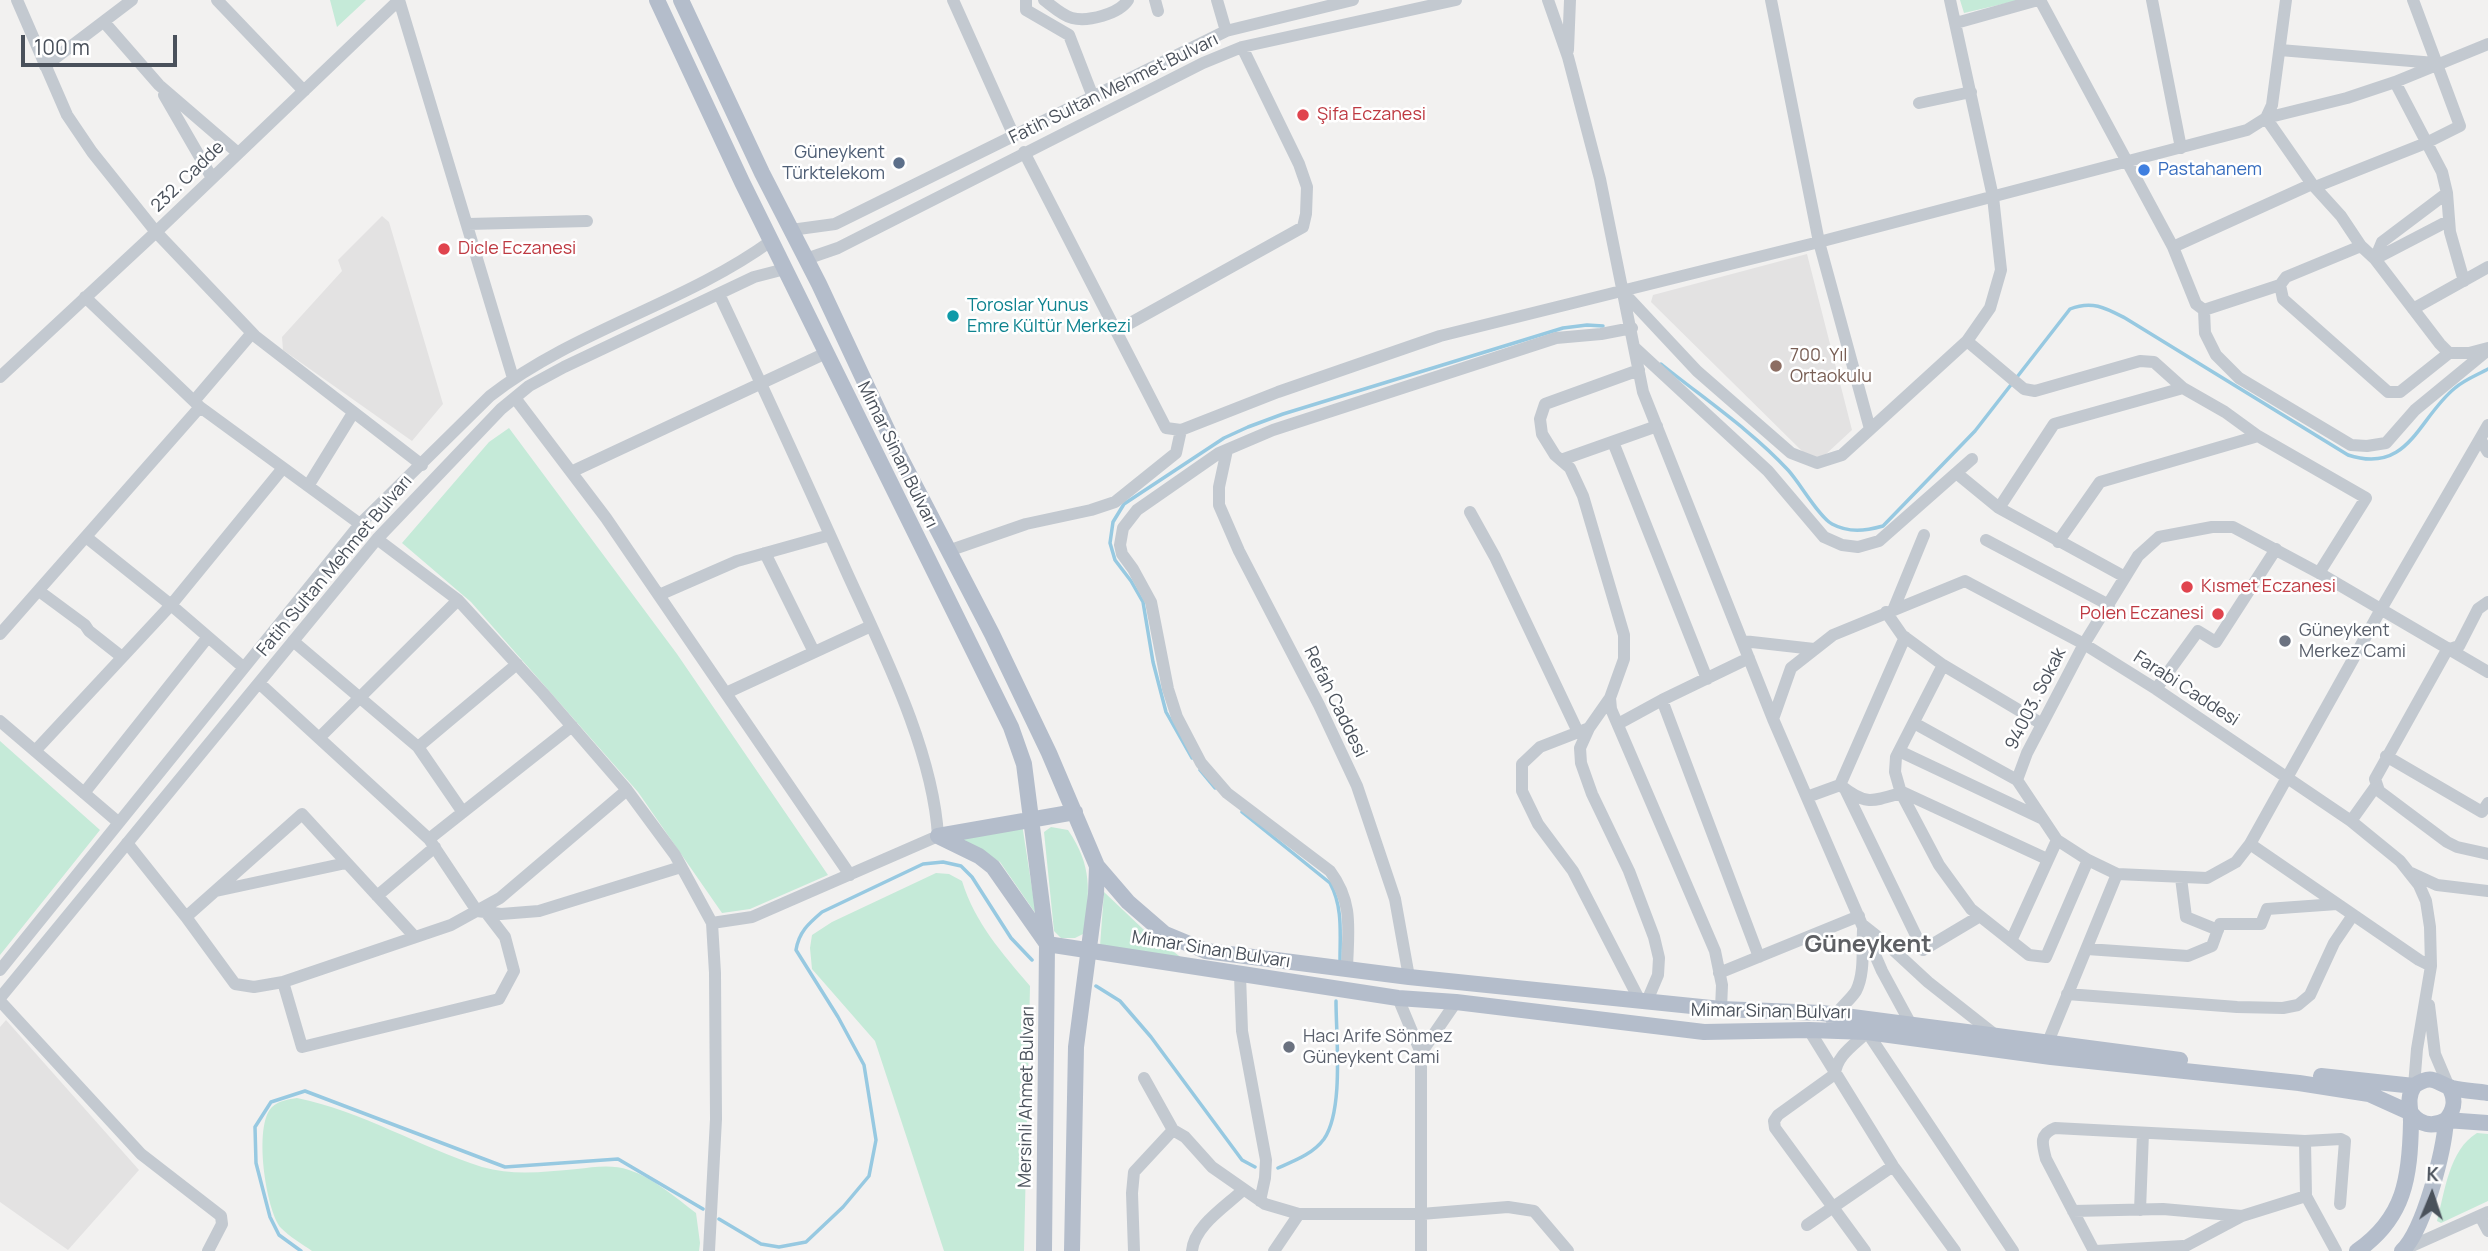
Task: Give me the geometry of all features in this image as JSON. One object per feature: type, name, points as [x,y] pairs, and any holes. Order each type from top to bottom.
[{"type":"main road","name":"Mimar Sinan Bulvarı","points":[[657,0],[771,241],[1011,727],[1024,764],[1047,944]]},
{"type":"main road","name":"Mimar Sinan Bulvarı","points":[[681,0],[899,455],[1044,741],[1097,866],[1137,910],[1165,934],[1206,951],[1347,969],[1721,1009],[1835,1015],[1920,1039],[2369,1094],[2411,1113],[2427,1125],[2446,1120],[2488,1123]]},
{"type":"main road","points":[[771,241],[780,233],[791,230]]},
{"type":"main road","points":[[785,269],[797,268],[806,259]]},
{"type":"main road","points":[[938,836],[1074,812]]},
{"type":"main road","points":[[938,836],[979,856],[993,867],[1047,944],[1088,950],[1076,1047],[1072,1251]]},
{"type":"main road","name":"Mimar Sinan Bulvarı","points":[[1097,866],[1088,950],[1240,975],[1398,998],[1456,1002],[1704,1032],[1828,1030],[1910,1024],[2250,1068],[2414,1086],[2428,1079],[2436,1079],[2449,1087],[2488,1093]]},
{"type":"main road","name":"Mersinli Ahmet Bulvarı","points":[[1044,1251],[1047,944]]},
{"type":"main road","points":[[2357,1251],[2376,1238],[2393,1215],[2404,1189],[2410,1160],[2411,1113],[2408,1099],[2414,1086]]},
{"type":"main road","points":[[2404,1250],[2418,1227],[2444,1146],[2446,1120],[2454,1108],[2449,1087]]},
{"type":"street","points":[[18,0],[67,115],[92,152],[156,232],[252,333],[422,465]]},
{"type":"street","points":[[45,66],[132,0]]},
{"type":"street","points":[[217,0],[304,91]]},
{"type":"street","points":[[399,0],[513,378]]},
{"type":"street","name":"232. Cadde","points":[[0,377],[399,0]]},
{"type":"street","points":[[953,0],[1014,136]]},
{"type":"street","points":[[1026,0],[1026,10],[1069,35],[1093,97]]},
{"type":"street","points":[[1044,0],[1071,18],[1092,19],[1124,5],[1128,0]]},
{"type":"street","points":[[1217,0],[1226,31]]},
{"type":"street","name":"Fatih Sultan Mehmet Bulvarı","points":[[791,230],[835,224],[1226,31],[1353,0]]},
{"type":"street","name":"Fatih Sultan Mehmet Bulvarı","points":[[806,259],[838,247],[1203,63],[1242,47],[1456,0]]},
{"type":"street","points":[[1548,0],[1568,57],[1600,179],[1643,392],[1773,719],[1882,971],[1920,1039]]},
{"type":"street","points":[[1568,57],[1570,0]]},
{"type":"street","points":[[1771,0],[1819,242],[1870,429]]},
{"type":"street","points":[[1621,290],[1697,371],[1791,453],[1817,463],[1842,455],[1967,341],[1990,308],[2001,271],[1993,197],[1951,0]]},
{"type":"street","points":[[1956,23],[2039,0],[2173,247],[2196,304],[2204,310]]},
{"type":"street","points":[[2152,0],[2181,148]]},
{"type":"street","points":[[2266,118],[2272,105],[2286,0]]},
{"type":"street","points":[[2173,247],[2314,186],[2426,143],[2460,126],[2413,0]]},
{"type":"street","points":[[104,22],[159,85],[238,153]]},
{"type":"street","points":[[1024,152],[1166,428],[1181,430],[1278,391],[1440,336],[1819,242],[2247,130],[2266,118],[2347,98],[2395,82],[2488,44]]},
{"type":"street","points":[[1116,331],[1303,227],[1307,187],[1299,164],[1242,47]]},
{"type":"street","points":[[2280,50],[2439,64]]},
{"type":"street","points":[[2395,82],[2442,173],[2447,193],[2448,221],[2464,281]]},
{"type":"street","points":[[159,85],[212,178]]},
{"type":"street","points":[[1919,103],[1971,92]]},
{"type":"street","points":[[2266,118],[2314,186],[2341,216],[2361,246],[2375,259],[2449,353]]},
{"type":"street","points":[[2375,259],[2382,242],[2447,193]]},
{"type":"street","points":[[468,224],[587,221]]},
{"type":"street","points":[[2375,259],[2448,221]]},
{"type":"street","name":"Fatih Sultan Mehmet Bulvarı","points":[[0,970],[360,524],[489,396],[557,352],[740,263],[771,241]]},
{"type":"street","points":[[2204,310],[2280,285],[2286,277],[2361,246]]},
{"type":"street","points":[[2413,309],[2488,267]]},
{"type":"street","name":"Fatih Sultan Mehmet Bulvarı","points":[[0,999],[377,539],[515,398],[529,386],[564,367],[754,277],[785,269]]},
{"type":"street","points":[[2280,285],[2280,292],[2288,304],[2388,392],[2400,392],[2449,353],[2488,349]]},
{"type":"street","points":[[712,923],[752,918],[938,836],[936,806],[926,764],[871,626],[719,294]]},
{"type":"street","points":[[85,297],[197,404],[360,524]]},
{"type":"street","points":[[2204,310],[2205,333],[2210,344],[2216,355],[2239,378],[2351,445],[2386,443],[2415,410],[2488,349]]},
{"type":"street","points":[[1347,969],[1348,911],[1345,894],[1331,871],[1227,793],[1201,763],[1177,718],[1168,690],[1151,603],[1122,554],[1120,544],[1123,528],[1137,510],[1227,450],[1273,430],[1556,338],[1632,328]]},
{"type":"street","points":[[0,634],[86,537],[197,404],[252,333]]},
{"type":"street","points":[[1967,341],[2020,386],[2035,391],[2149,360],[2183,388],[2225,412],[2258,436],[2366,498],[2319,573]]},
{"type":"street","points":[[1635,348],[1768,471],[1824,537],[1842,545],[1858,547],[1880,541],[1972,460]]},
{"type":"street","points":[[571,472],[826,353]]},
{"type":"street","points":[[1639,370],[1545,404],[1540,419],[1542,434],[1555,455],[1570,468],[1583,495],[1624,635],[1624,659],[1610,698],[1583,730],[1540,747],[1522,764],[1522,790],[1538,824],[1573,871],[1644,1001]]},
{"type":"street","points":[[1999,508],[2054,424],[2183,388]]},
{"type":"street","points":[[515,398],[606,518],[850,875]]},
{"type":"street","points":[[308,486],[353,413]]},
{"type":"street","points":[[1914,723],[2017,780],[2057,840],[2088,860],[2117,874],[2207,878],[2220,872],[2236,862],[2250,844],[2488,425]]},
{"type":"street","points":[[1561,460],[1657,426]]},
{"type":"street","points":[[948,551],[1026,524],[1115,502],[1176,453],[1181,430]]},
{"type":"street","points":[[2058,542],[2099,482],[2258,436]]},
{"type":"street","points":[[2480,439],[2488,452]]},
{"type":"street","points":[[1612,442],[1706,679]]},
{"type":"street","name":"Refah Caddesi","points":[[1227,450],[1219,487],[1219,505],[1239,551],[1319,705],[1356,786],[1395,899],[1409,976]]},
{"type":"street","points":[[35,751],[171,604],[284,468]]},
{"type":"street","points":[[1959,477],[1999,508],[2125,577]]},
{"type":"street","points":[[1470,512],[1583,730],[1581,763],[1592,794],[1629,871],[1659,958],[1658,975],[1644,1001]]},
{"type":"street","name":"94003. Sokak","points":[[2017,780],[2027,753],[2084,644],[2138,556],[2159,537],[2212,527],[2233,527],[2319,573],[2488,673]]},
{"type":"street","points":[[659,595],[737,561],[830,535]]},
{"type":"street","points":[[1924,535],[1890,610],[1905,637],[1943,665],[2042,724]]},
{"type":"street","points":[[86,537],[171,604],[243,667]]},
{"type":"street","points":[[377,539],[458,600],[572,726],[627,790],[681,867],[712,923],[716,1119],[709,1251]]},
{"type":"street","points":[[1986,540],[2109,605]]},
{"type":"street","points":[[2156,689],[2198,631],[2216,642],[2276,549]]},
{"type":"street","points":[[765,553],[814,652]]},
{"type":"street","name":"Farabi Caddesi","points":[[1773,719],[1791,667],[1833,635],[1965,581],[2084,644],[2156,689],[2351,821],[2400,861],[2411,873],[2426,901],[2430,927],[2429,990]]},
{"type":"street","points":[[39,591],[122,657]]},
{"type":"street","points":[[319,738],[458,600]]},
{"type":"street","points":[[2488,602],[2478,609],[2459,646],[2447,650],[2375,779],[2379,791],[2447,842],[2488,854]]},
{"type":"street","points":[[726,693],[871,626]]},
{"type":"street","points":[[83,793],[208,637]]},
{"type":"street","points":[[1905,637],[1842,787],[1923,950],[1980,916]]},
{"type":"street","points":[[293,641],[418,747],[462,811]]},
{"type":"street","points":[[1743,641],[1814,649]]},
{"type":"street","points":[[1618,724],[1749,659]]},
{"type":"street","points":[[418,747],[517,664]]},
{"type":"street","points":[[1943,665],[1899,751],[1895,772],[1901,792],[1939,865],[1971,909],[2029,955],[2046,957],[2088,860]]},
{"type":"street","points":[[259,683],[432,843],[482,910],[506,937],[514,971],[499,999],[302,1047],[283,982]]},
{"type":"street","points":[[1610,698],[1611,709],[1715,951],[1721,1009]]},
{"type":"street","points":[[1662,700],[1759,957]]},
{"type":"street","points":[[0,721],[118,822]]},
{"type":"street","points":[[377,895],[462,811],[572,726]]},
{"type":"street","points":[[1899,751],[2042,818]]},
{"type":"street","points":[[2386,756],[2482,812],[2488,803]]},
{"type":"street","points":[[2351,821],[2376,786]]},
{"type":"street","points":[[1807,797],[1842,787],[1863,801],[1874,801],[1901,792],[2047,859]]},
{"type":"street","points":[[127,843],[187,917],[235,984],[254,987],[283,982],[451,925],[482,910],[500,898],[627,790]]},
{"type":"street","points":[[187,917],[302,814],[415,937]]},
{"type":"street","points":[[2011,941],[2057,840]]},
{"type":"street","points":[[2250,844],[2431,966]]},
{"type":"street","points":[[215,891],[346,863]]},
{"type":"street","points":[[482,910],[501,914],[539,911],[681,867]]},
{"type":"street","points":[[2411,873],[2437,885],[2488,891]]},
{"type":"street","points":[[2048,1042],[2117,874]]},
{"type":"street","points":[[2181,878],[2186,917],[2218,930]]},
{"type":"street","points":[[2087,949],[2188,956],[2212,946],[2220,924],[2261,924],[2267,909],[2337,904]]},
{"type":"street","points":[[2067,994],[2224,1006],[2283,1008],[2298,1005],[2310,995],[2334,943],[2353,915]]},
{"type":"street","points":[[1719,973],[1861,921]]},
{"type":"street","points":[[1828,1030],[1835,1015],[1856,991],[1861,976],[1861,921]]},
{"type":"street","points":[[1861,921],[1928,982],[1994,1034]]},
{"type":"street","points":[[1240,975],[1241,1031],[1266,1160],[1260,1201]]},
{"type":"street","points":[[2414,1086],[2417,1049],[2429,990]]},
{"type":"street","points":[[2429,990],[2431,1037],[2449,1087]]},
{"type":"street","points":[[1398,998],[1420,1053],[1421,1251]]},
{"type":"street","points":[[0,999],[141,1154],[221,1216],[222,1224],[208,1251]]},
{"type":"street","points":[[1420,1053],[1456,1002]]},
{"type":"street","points":[[1865,1251],[1775,1128],[1774,1121],[1778,1115],[1835,1074],[1836,1065],[1844,1054],[1872,1026],[2013,1251]]},
{"type":"street","points":[[1809,1030],[1893,1166],[1955,1251]]},
{"type":"street","points":[[1144,1078],[1173,1130],[1185,1137],[1212,1167],[1260,1201],[1299,1214],[1421,1214],[1508,1207],[1534,1211],[1568,1251]]},
{"type":"street","points":[[2306,1196],[2242,1216],[2181,1249],[2095,1251],[2046,1159],[2043,1137],[2047,1131],[2055,1128],[2305,1141],[2341,1139],[2345,1141],[2340,1203]]},
{"type":"street","points":[[1134,1251],[1134,1172],[1173,1130]]},
{"type":"street","points":[[2140,1210],[2143,1133]]},
{"type":"street","points":[[2305,1141],[2306,1196],[2336,1251]]},
{"type":"street","points":[[1807,1224],[1893,1166]]},
{"type":"street","points":[[1192,1251],[1193,1240],[1203,1227],[1243,1190]]},
{"type":"street","points":[[2073,1211],[2163,1209],[2242,1216]]},
{"type":"street","points":[[1274,1251],[1299,1214]]},
{"type":"street","points":[[2404,1250],[2484,1214],[2488,1231]]},
{"type":"shaded area","points":[[382,216],[389,222],[443,404],[412,441],[283,350],[282,337],[342,271],[338,260]]},
{"type":"shaded area","name":"700. Yıl Ortaokulu","points":[[1807,254],[1852,430],[1825,455],[1816,458],[1804,453],[1651,302],[1653,295]]},
{"type":"shaded area","points":[[6,1020],[139,1170],[68,1250],[0,1202],[0,1027]]},
{"type":"green space","points":[[330,0],[366,0],[337,27]]},
{"type":"green space","points":[[1960,0],[2020,0],[1964,13]]},
{"type":"green space","points":[[509,428],[677,654],[828,875],[750,909],[722,913],[638,792],[471,602],[402,543],[489,442]]},
{"type":"green space","points":[[0,741],[100,830],[0,955]]},
{"type":"green space","points":[[1022,824],[1036,914],[1000,862],[959,837]]},
{"type":"green space","points":[[1051,827],[1068,830],[1082,856],[1085,868],[1088,891],[1085,933],[1075,938],[1061,938],[1054,931],[1044,832]]},
{"type":"green space","points":[[936,873],[949,874],[962,881],[982,924],[1030,986],[1024,1251],[944,1251],[875,1041],[812,969],[812,935],[832,922]]},
{"type":"green space","points":[[1104,892],[1143,929],[1182,958],[1100,946]]},
{"type":"green space","points":[[297,1098],[344,1111],[459,1159],[494,1170],[529,1172],[603,1166],[629,1170],[656,1183],[696,1213],[699,1251],[312,1251],[281,1228],[271,1204],[264,1168],[263,1131],[266,1117],[274,1105]]},
{"type":"green space","points":[[2477,1133],[2488,1134],[2488,1201],[2441,1223],[2437,1221],[2449,1172],[2460,1150]]},
{"type":"waterway","points":[[1661,364],[1774,455],[1827,520],[1838,527],[1857,530],[1883,526],[1975,431],[2070,309],[2078,306],[2099,306],[2125,318],[2348,455],[2369,459],[2385,457],[2399,450],[2455,388],[2488,369]]},
{"type":"waterway","points":[[1192,758],[1166,712],[1153,662],[1143,602],[1115,560],[1110,543],[1113,522],[1124,504],[1224,438],[1248,427],[1563,328],[1603,326]]},
{"type":"waterway","points":[[1200,770],[1215,788]]},
{"type":"waterway","points":[[1242,812],[1330,883],[1339,911],[1340,960]]},
{"type":"waterway","points":[[719,1219],[761,1244],[779,1247],[806,1242],[843,1207],[869,1176],[876,1140],[864,1065],[796,950],[799,938],[812,920],[822,912],[923,864],[943,862],[961,866],[972,877],[1011,938],[1032,960]]},
{"type":"waterway","points":[[1096,986],[1120,1001],[1151,1037],[1242,1160],[1255,1167]]},
{"type":"waterway","points":[[1278,1168],[1314,1149],[1324,1139],[1330,1126],[1338,1073],[1336,1001]]},
{"type":"waterway","points":[[301,1251],[279,1235],[270,1217],[256,1163],[255,1127],[271,1102],[305,1091],[505,1167],[618,1159],[703,1209]]},
{"type":"place","name":"Şifa Eczanesi","points":[[1303,115]]},
{"type":"place","name":"Güneykent Türktelekom","points":[[899,163]]},
{"type":"place","name":"Pastahanem","points":[[2144,170]]},
{"type":"place","name":"Dicle Eczanesi","points":[[444,249]]},
{"type":"place","name":"Toroslar Yunus Emre Kültür Merkezi","points":[[953,316]]},
{"type":"place","name":"700. Yıl Ortaokulu","points":[[1776,366]]},
{"type":"place","name":"Kısmet Eczanesi","points":[[2187,587]]},
{"type":"place","name":"Polen Eczanesi","points":[[2218,614]]},
{"type":"place","name":"Güneykent Merkez Cami","points":[[2285,641]]},
{"type":"place","name":"Hacı Arife Sönmez Güneykent Cami","points":[[1289,1047]]},
{"type":"district","name":"Güneykent","points":[[1868,945]]}]
